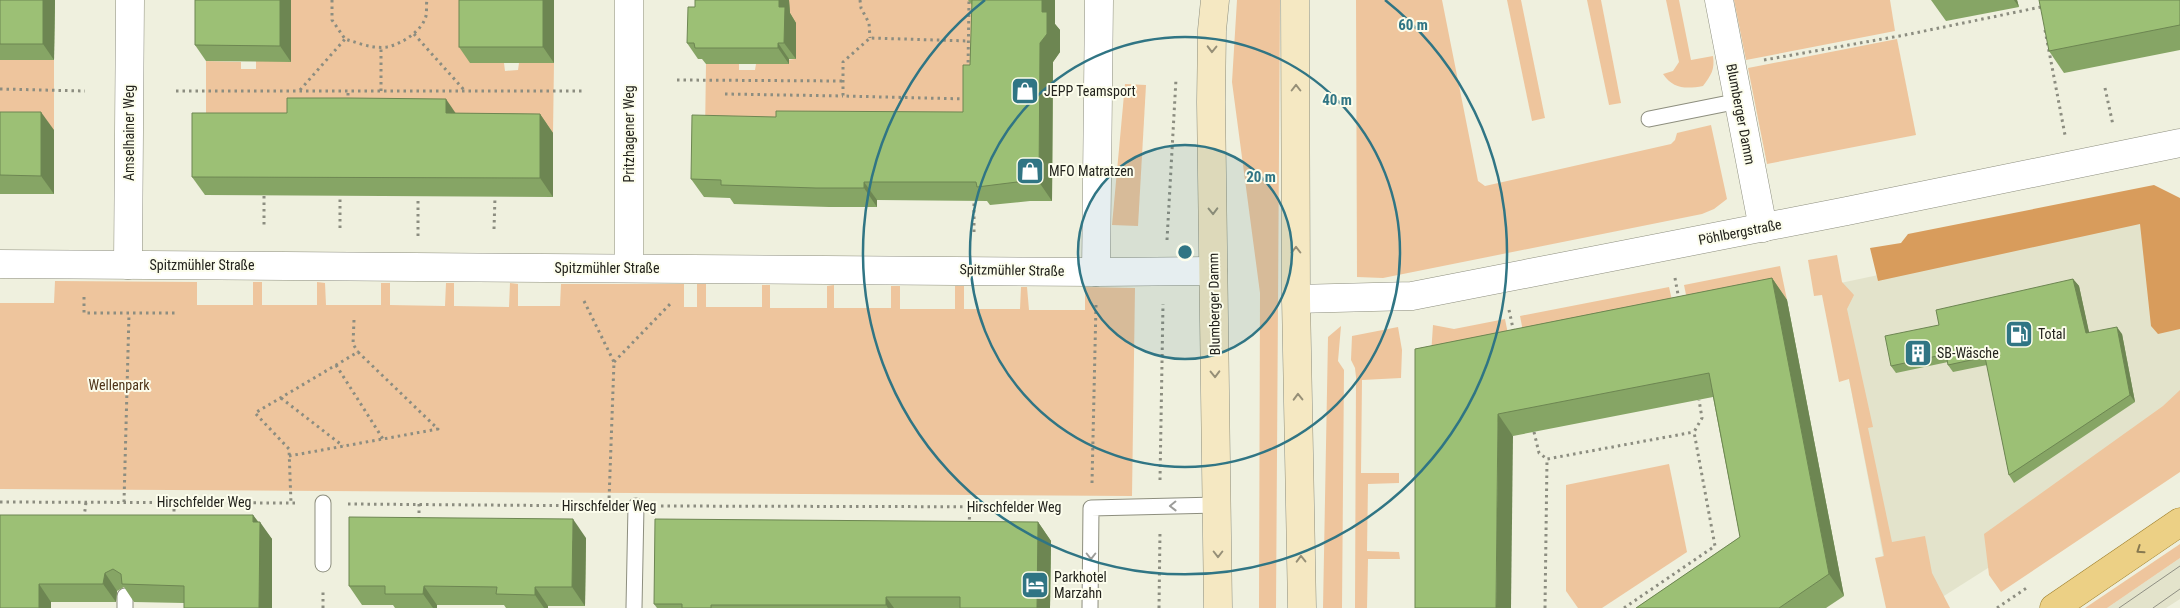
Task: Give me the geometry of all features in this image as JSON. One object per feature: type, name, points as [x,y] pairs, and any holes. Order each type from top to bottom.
[{"type":"main road","name":"Blumberger Damm","points":[[1215,0],[1212,30],[1211,102],[1218,608]]},
{"type":"main road","points":[[1295,0],[1296,299],[1302,608]]},
{"type":"main road","points":[[2054,608],[2180,522]]},
{"type":"street","name":"Amselhainer Weg","points":[[128,265],[130,0]]},
{"type":"street","name":"Pritzhagener Weg","points":[[629,0],[629,268]]},
{"type":"street","points":[[1096,272],[1099,0]]},
{"type":"street","name":"Blumberger Damm","points":[[1719,0],[1763,228]]},
{"type":"street","name":"Pöhlbergstraße","points":[[1296,299],[1412,296],[1763,228],[2180,143]]},
{"type":"street","name":"Spitzmühler Straße","points":[[0,264],[1096,272],[1213,271]]},
{"type":"lane","points":[[1650,119],[1739,101]]},
{"type":"lane","points":[[323,504],[323,564]]},
{"type":"lane","points":[[1090,608],[1091,508],[1218,505]]},
{"type":"lane","points":[[634,608],[636,506]]},
{"type":"path","points":[[332,0],[332,20],[344,39],[381,47],[398,43],[414,34],[426,17],[427,0]]},
{"type":"path","points":[[860,0],[861,8],[868,23],[870,38]]},
{"type":"path","points":[[968,70],[969,0]]},
{"type":"path","points":[[2040,0],[2042,16]]},
{"type":"path","points":[[1732,66],[1905,35],[2041,7]]},
{"type":"path","points":[[2044,25],[2071,165]]},
{"type":"path","points":[[414,34],[465,91]]},
{"type":"path","points":[[843,96],[843,62],[870,38],[968,42]]},
{"type":"path","points":[[300,90],[344,39]]},
{"type":"path","points":[[381,47],[381,91]]},
{"type":"path","points":[[1166,249],[1177,73]]},
{"type":"path","points":[[677,80],[843,81]]},
{"type":"path","points":[[2105,88],[2109,107]]},
{"type":"path","points":[[0,90],[85,91]]},
{"type":"path","points":[[348,90],[348,109]]},
{"type":"path","points":[[413,90],[413,99]]},
{"type":"path","points":[[176,91],[583,91]]},
{"type":"path","points":[[725,94],[968,99],[971,105]]},
{"type":"path","points":[[974,192],[974,232]]},
{"type":"path","points":[[264,196],[264,227]]},
{"type":"path","points":[[340,196],[340,228]]},
{"type":"path","points":[[417,267],[418,197]]},
{"type":"path","points":[[494,229],[495,197]]},
{"type":"path","points":[[1091,508],[1096,272]]},
{"type":"path","points":[[1675,278],[1680,303]]},
{"type":"path","points":[[582,296],[614,362],[608,506]]},
{"type":"path","points":[[614,362],[676,298]]},
{"type":"path","points":[[1159,608],[1163,305]]},
{"type":"path","points":[[1509,310],[1515,336]]},
{"type":"path","points":[[84,312],[129,314],[175,313]]},
{"type":"path","points":[[124,502],[129,314]]},
{"type":"path","points":[[289,456],[438,429],[358,352],[353,344],[354,320]]},
{"type":"path","points":[[291,503],[289,449],[255,413],[358,352]]},
{"type":"path","points":[[336,365],[383,439]]},
{"type":"path","points":[[281,398],[343,446]]},
{"type":"path","points":[[1624,608],[1715,546],[1694,432],[1702,418],[1699,400]]},
{"type":"path","points":[[1534,432],[1539,453],[1548,459],[1694,432]]},
{"type":"path","points":[[1545,608],[1548,459]]},
{"type":"path","name":"Hirschfelder Weg","points":[[0,502],[1091,508]]},
{"type":"path","points":[[84,526],[86,502]]},
{"type":"path","points":[[174,502],[174,526]]},
{"type":"path","points":[[419,504],[419,529]]},
{"type":"path","points":[[970,507],[969,527],[976,527]]},
{"type":"shaded area","points":[[2154,185],[2180,198],[2180,329],[2158,334],[2151,326],[2140,224],[1878,281],[1870,248],[1901,243],[1908,234]]},
{"type":"shaded area","points":[[2163,215],[2180,235],[2180,437],[1988,568],[1925,608],[1893,608],[1831,285]]},
{"type":"shaded area","points":[[2180,558],[2180,599],[2166,608],[2107,608]]},
{"type":"green space","points":[[291,0],[470,0],[470,63],[504,63],[505,71],[518,70],[519,63],[554,63],[553,133],[206,131],[206,61],[241,62],[241,69],[256,69],[256,61]]},
{"type":"green space","points":[[789,0],[977,0],[984,137],[705,134],[706,64],[739,64],[739,70],[755,70],[756,64],[795,59],[796,44],[789,44]]},
{"type":"green space","points":[[1237,0],[1280,0],[1276,608],[1259,608],[1260,293],[1232,82]]},
{"type":"green space","points":[[1356,0],[1442,0],[1478,181],[1485,186],[1671,144],[1675,140],[1677,133],[1711,125],[1727,199],[1714,209],[1702,214],[1383,278],[1357,277]]},
{"type":"green space","points":[[1507,0],[1521,0],[1545,118],[1532,121]]},
{"type":"green space","points":[[1587,0],[1601,0],[1621,103],[1609,105]]},
{"type":"green space","points":[[1666,0],[1679,0],[1691,60],[1713,56],[1712,72],[1703,86],[1680,87],[1671,83],[1663,74],[1673,71],[1679,62]]},
{"type":"green space","points":[[1734,0],[1890,0],[1895,31],[1746,60]]},
{"type":"green space","points":[[1897,39],[1916,135],[1767,164],[1748,68]]},
{"type":"green space","points":[[0,60],[54,60],[54,130],[0,130]]},
{"type":"green space","points":[[1125,84],[1146,85],[1138,226],[1112,225]]},
{"type":"green space","points":[[1837,255],[1842,282],[1854,295],[1847,309],[1873,427],[1868,428],[1892,542],[1925,536],[1932,573],[1950,608],[1886,608],[1875,558],[1884,556],[1849,379],[1839,382],[1822,295],[1814,296],[1808,260]]},
{"type":"green space","points":[[1780,266],[1787,300],[1691,319],[1684,285]]},
{"type":"green space","name":"Wellenpark","points":[[55,281],[197,282],[197,305],[253,305],[253,282],[262,282],[262,305],[317,305],[317,282],[325,283],[326,305],[381,305],[381,283],[390,283],[390,305],[445,306],[446,283],[454,283],[454,306],[509,307],[510,283],[518,284],[518,306],[560,306],[561,284],[684,284],[684,307],[697,307],[697,284],[706,284],[706,307],[762,307],[762,285],[770,285],[770,308],[827,308],[827,286],[834,285],[834,308],[891,308],[891,286],[900,286],[900,309],[955,309],[955,286],[964,286],[964,309],[1020,309],[1021,287],[1027,287],[1029,310],[1085,310],[1085,287],[1135,288],[1132,496],[0,489],[0,303],[54,303]]},
{"type":"green space","points":[[1669,287],[1677,322],[1527,352],[1520,316]]},
{"type":"green space","points":[[1505,319],[1512,354],[1430,370],[1433,325],[1454,329]]},
{"type":"green space","points":[[1341,326],[1338,361],[1344,370],[1342,608],[1323,608],[1328,337]]},
{"type":"green space","points":[[1398,327],[1402,350],[1401,378],[1362,380],[1361,473],[1399,473],[1399,483],[1368,484],[1367,551],[1399,552],[1400,559],[1368,559],[1367,608],[1355,608],[1356,377],[1355,368],[1351,360],[1352,336]]},
{"type":"green space","points":[[2180,390],[2180,472],[2001,592],[1989,575],[1984,534],[2163,406]]},
{"type":"green space","points":[[1669,464],[1687,552],[1602,608],[1578,608],[1566,591],[1566,485]]},
{"type":"green space","points":[[2180,544],[2180,558],[2107,608],[2085,608]]},
{"type":"building","points":[[0,0],[43,0],[43,44],[0,44]]},
{"type":"building","points":[[195,0],[280,0],[280,46],[195,45]]},
{"type":"building","points":[[459,0],[543,0],[543,47],[459,47]]},
{"type":"building","points":[[695,0],[779,0],[779,7],[785,7],[784,43],[778,43],[778,48],[695,48],[694,43],[687,43],[688,7],[695,7]]},
{"type":"building","points":[[972,0],[1042,0],[1042,12],[1047,12],[1047,34],[1040,43],[1039,182],[1017,182],[977,187],[976,182],[864,182],[864,188],[816,188],[721,185],[721,180],[691,179],[692,115],[776,117],[776,111],[963,112],[963,65],[970,65]]},
{"type":"building","points":[[2039,0],[2180,0],[2180,25],[2049,51]]},
{"type":"building","points":[[287,98],[446,99],[446,113],[540,114],[540,178],[192,177],[192,113],[287,113]]},
{"type":"building","points":[[0,112],[41,112],[41,176],[0,175]]},
{"type":"building","points":[[1772,278],[1829,574],[1779,608],[1636,608],[1740,537],[1709,373],[1498,414],[1496,608],[1415,608],[1415,349]]},
{"type":"building","points":[[2073,279],[2086,333],[2117,327],[2130,395],[2009,475],[1985,357],[1948,365],[1946,354],[1891,366],[1885,336],[1939,325],[1936,310]]},
{"type":"building","points":[[0,515],[253,515],[253,522],[260,522],[259,608],[184,608],[184,586],[122,584],[121,574],[113,569],[105,573],[103,584],[39,584],[39,608],[0,608]]},
{"type":"building","points":[[349,517],[573,519],[572,587],[535,587],[535,595],[496,594],[497,587],[424,586],[423,594],[385,594],[385,586],[349,586]]},
{"type":"building","points":[[655,519],[1038,522],[1037,608],[960,608],[960,597],[886,597],[886,605],[711,605],[711,608],[682,608],[682,604],[654,604]]},
{"type":"tram line","points":[[2119,608],[2180,566]]},
{"type":"tram line","points":[[2153,608],[2180,589]]},
{"type":"place","name":"JEPP Teamsport","points":[[1025,91]]},
{"type":"place","name":"MFO Matratzen","points":[[1030,171]]},
{"type":"place","name":"Total","points":[[2019,334]]},
{"type":"place","name":"SB-Wäsche","points":[[1918,353]]},
{"type":"place","name":"Parkhotel Marzahn","points":[[1035,585]]}]
